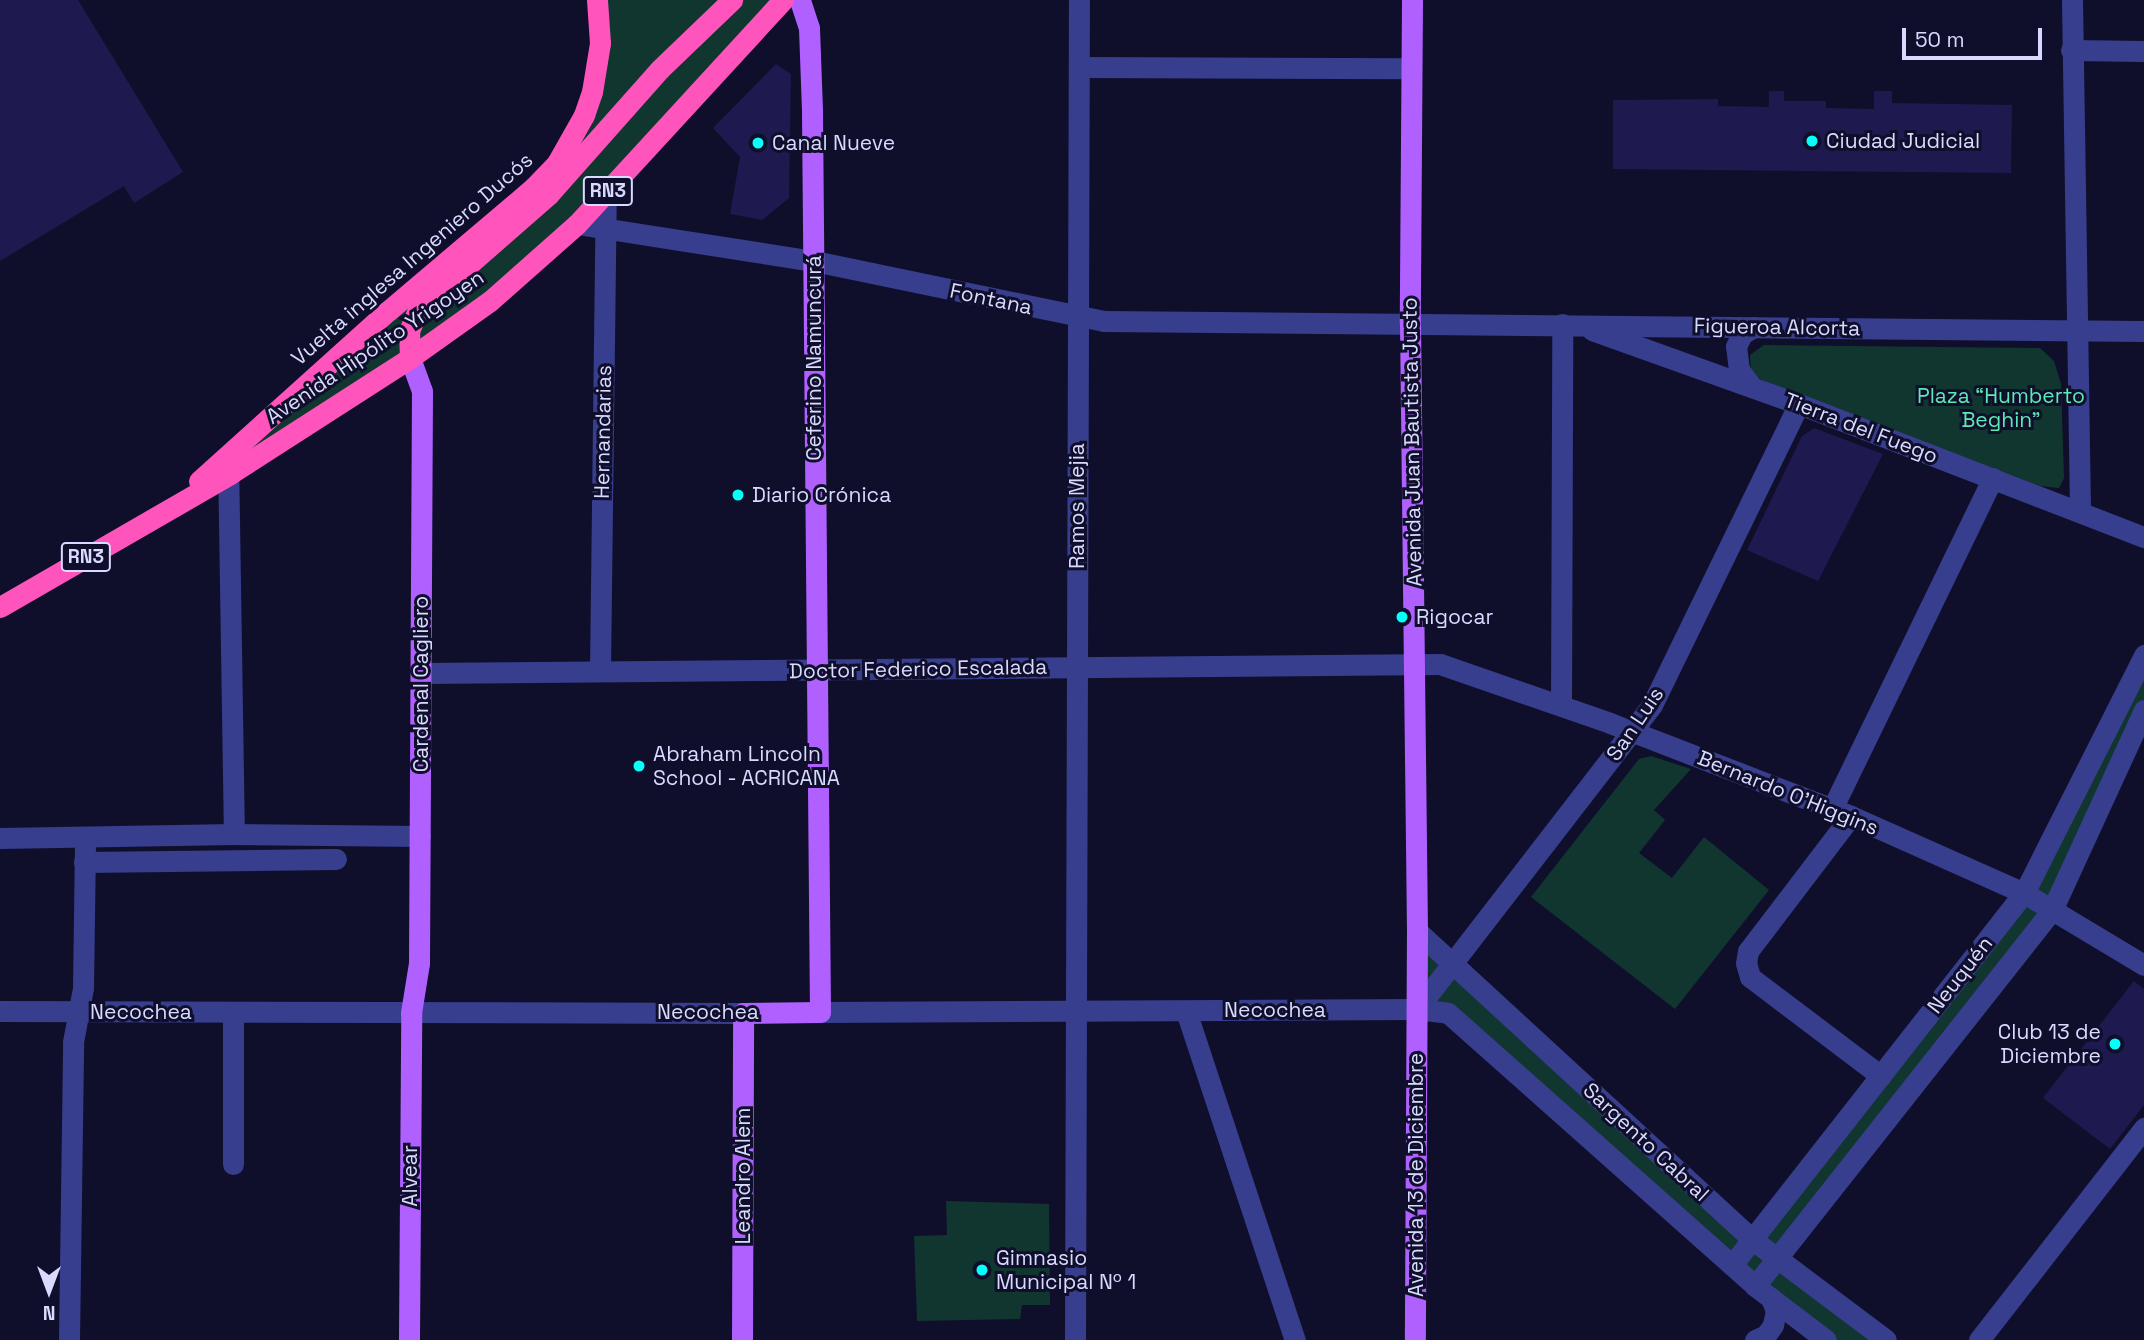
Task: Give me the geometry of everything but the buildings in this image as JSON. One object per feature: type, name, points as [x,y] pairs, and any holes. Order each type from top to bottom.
[{"type":"highway","name":"Vuelta inglesa Ingeniero Ducós","points":[[0,607],[171,506],[229,464],[388,311],[534,187],[557,163],[584,116],[592,92],[600,43],[597,0]]},
{"type":"highway","points":[[410,358],[409,331],[419,308],[549,194],[660,69],[732,0]]},
{"type":"highway","name":"Avenida Hipólito Yrigoyen","points":[[229,464],[410,358],[490,301],[577,224],[783,0]]},
{"type":"main road","name":"Ceferino Namuncurá","points":[[800,0],[806,13],[810,43],[820,1012]]},
{"type":"main road","name":"Avenida Juan Bautista Justo","points":[[1412,0],[1410,323],[1417,1009]]},
{"type":"main road","name":"Cardenal Cagliero","points":[[410,358],[422,391],[419,963],[411,1013]]},
{"type":"main road","name":"Avenida 13 de Diciembre","points":[[1415,1340],[1417,1009]]},
{"type":"main road","name":"Necochea","points":[[743,1013],[820,1012]]},
{"type":"main road","name":"Alvear","points":[[409,1340],[411,1013]]},
{"type":"main road","name":"Leandro Alem","points":[[742,1340],[743,1013]]},
{"type":"street","name":"Ramos Mejia","points":[[1075,1340],[1079,0]]},
{"type":"street","points":[[2072,0],[2080,510]]},
{"type":"street","points":[[2071,50],[2144,51]]},
{"type":"street","points":[[1080,67],[1411,68]]},
{"type":"street","name":"Hernandarias","points":[[600,670],[606,193]]},
{"type":"street","name":"Fontana","points":[[577,224],[606,226],[814,261],[1076,318],[1103,321],[1410,323]]},
{"type":"street","name":"Figueroa Alcorta","points":[[1410,323],[2144,331]]},
{"type":"street","points":[[1561,705],[1569,324]]},
{"type":"street","name":"Tierra del Fuego","points":[[1569,324],[1799,404],[2080,510],[2144,537]]},
{"type":"street","points":[[1752,387],[1739,370],[1736,346],[1742,334],[1754,327]]},
{"type":"street","name":"San Luis","points":[[1417,1009],[1634,732],[1652,705],[1799,404]]},
{"type":"street","points":[[229,464],[234,834]]},
{"type":"street","points":[[1881,1076],[1751,977],[1746,963],[1748,951],[1842,813],[1993,478]]},
{"type":"street","name":"Neuquén","points":[[1732,1265],[2024,893],[2144,655]]},
{"type":"street","name":"Doctor Federico Escalada","points":[[421,673],[1414,664]]},
{"type":"street","name":"Bernardo O'Higgins","points":[[1414,664],[1440,664],[1561,705],[1842,813],[2024,893],[2144,965]]},
{"type":"street","name":"Neuquén","points":[[1763,1292],[1776,1259],[2053,908],[2144,710]]},
{"type":"street","points":[[0,838],[234,834],[420,836]]},
{"type":"street","points":[[69,1340],[73,1042],[83,988],[85,837]]},
{"type":"street","points":[[84,862],[336,859]]},
{"type":"street","name":"Sargento Cabral","points":[[1417,931],[1753,1240],[1886,1340]]},
{"type":"street","name":"Necochea","points":[[820,1012],[1417,1009],[1448,1013],[1763,1292],[1826,1340]]},
{"type":"street","name":"Necochea","points":[[0,1011],[743,1013]]},
{"type":"street","points":[[1186,1011],[1295,1340]]},
{"type":"street","points":[[233,1013],[233,1164]]},
{"type":"street","points":[[1979,1340],[2144,1128]]},
{"type":"street","points":[[1755,1340],[1766,1335],[1773,1325],[1776,1311],[1763,1292]]},
{"type":"green space","points":[[597,0],[783,0],[490,301],[171,506],[534,187],[584,116]]},
{"type":"green space","name":"Plaza “Humberto Beghin”","points":[[1764,345],[2040,348],[2054,361],[2061,384],[2064,478],[2059,488],[2040,486],[1764,381],[1751,374],[1750,355]]},
{"type":"green space","points":[[2144,655],[2144,710],[2053,908],[1776,1259],[1886,1340],[1826,1340],[1449,1013],[1417,1009],[1417,931],[1753,1240],[2024,893]]},
{"type":"green space","points":[[1651,756],[1691,769],[1654,810],[1665,820],[1639,853],[1672,878],[1704,837],[1769,890],[1675,1009],[1531,897],[1639,759]]},
{"type":"green space","name":"Gimnasio Municipal Nº 1","points":[[946,1201],[1049,1204],[1050,1305],[1022,1305],[1020,1319],[917,1321],[914,1236],[947,1235]]},
{"type":"place","name":"Ciudad Judicial","points":[[1812,141]]},
{"type":"place","name":"Canal Nueve","points":[[758,143]]},
{"type":"place","name":"Diario Crónica","points":[[738,495]]},
{"type":"place","name":"Rigocar","points":[[1402,617]]},
{"type":"place","name":"Abraham Lincoln School - ACRICANA","points":[[639,766]]},
{"type":"place","name":"Club 13 de Diciembre","points":[[2115,1044]]},
{"type":"place","name":"Gimnasio Municipal Nº 1","points":[[982,1270]]}]
